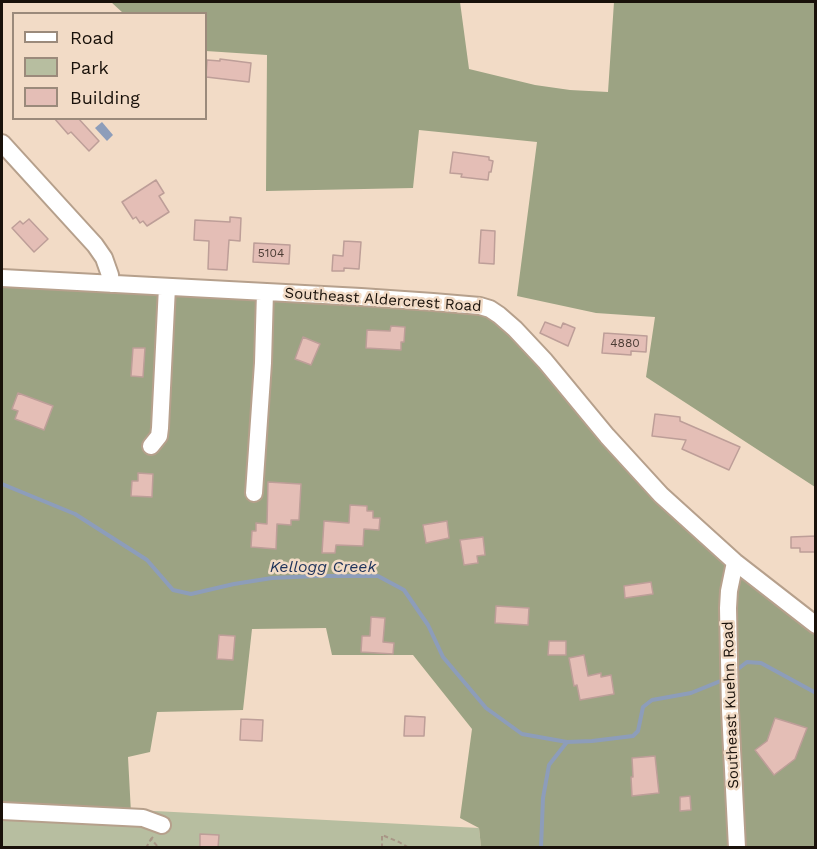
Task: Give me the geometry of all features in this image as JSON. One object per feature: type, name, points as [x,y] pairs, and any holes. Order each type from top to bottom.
[{"type":"street","points":[[2,143],[95,245],[104,258],[111,284]]},
{"type":"street","name":"Southeast Aldercrest Road","points":[[2,278],[433,302],[490,309],[515,329],[546,361],[601,428],[661,495],[735,562],[816,625]]},
{"type":"street","points":[[151,446],[159,436],[160,428],[167,286]]},
{"type":"street","points":[[254,493],[263,363],[265,292]]},
{"type":"street","name":"Southeast Kuehn Road","points":[[735,562],[729,591],[729,656],[737,848]]},
{"type":"street","points":[[2,811],[143,818],[162,825]]},
{"type":"path","points":[[381,848],[382,835],[409,848]]},
{"type":"path","points":[[146,848],[151,839]]},
{"type":"green space","points":[[111,2],[460,2],[469,69],[535,85],[608,92],[614,2],[815,2],[815,487],[646,377],[655,317],[596,313],[517,296],[537,142],[419,130],[413,188],[266,191],[267,55],[207,51],[207,12],[122,12]]},
{"type":"green space","points":[[2,282],[475,310],[495,317],[658,502],[815,628],[815,847],[481,847],[479,828],[460,818],[472,729],[413,655],[332,655],[326,628],[252,629],[243,710],[157,712],[150,752],[128,757],[131,813],[2,805]]},
{"type":"green space","points":[[2,803],[479,828],[481,847],[2,847]]},
{"type":"water","points":[[102,122],[113,135],[107,141],[95,128]]},
{"type":"building","points":[[220,59],[251,63],[249,82],[207,77],[207,60],[220,61]]},
{"type":"building","points":[[56,120],[80,120],[99,141],[89,151],[71,132],[68,134]]},
{"type":"building","points":[[453,152],[489,157],[489,160],[493,161],[488,180],[461,177],[462,174],[450,173]]},
{"type":"building","points":[[156,180],[164,193],[159,196],[169,212],[147,226],[143,221],[140,223],[136,217],[133,219],[122,202]]},
{"type":"building","points":[[230,217],[241,218],[240,241],[229,240],[227,270],[208,269],[209,241],[194,240],[195,220],[230,222]]},
{"type":"building","points":[[29,219],[48,239],[34,252],[12,228],[20,221],[23,224]]},
{"type":"building","points":[[481,230],[495,231],[494,264],[479,263]]},
{"type":"building","points":[[344,241],[361,242],[359,269],[344,268],[344,271],[332,271],[333,255],[343,256]]},
{"type":"building","points":[[254,243],[290,245],[289,264],[253,262]]},
{"type":"building","points":[[545,322],[561,328],[563,323],[575,328],[568,346],[540,333]]},
{"type":"building","points":[[391,326],[405,327],[401,350],[366,348],[367,330],[390,331]]},
{"type":"building","points":[[604,333],[647,336],[646,352],[631,351],[631,355],[602,353]]},
{"type":"building","points":[[303,337],[320,344],[311,365],[295,359]]},
{"type":"building","points":[[133,348],[145,348],[143,377],[131,376]]},
{"type":"building","points":[[18,393],[53,406],[44,430],[15,419],[18,411],[12,409]]},
{"type":"building","points":[[655,414],[680,417],[680,421],[740,447],[729,470],[682,449],[686,440],[652,436]]},
{"type":"building","points":[[138,473],[153,474],[152,497],[131,496],[132,481],[138,481]]},
{"type":"building","points":[[268,482],[301,484],[299,520],[291,520],[291,525],[277,524],[276,549],[251,547],[252,531],[256,531],[256,523],[267,524]]},
{"type":"building","points":[[350,505],[367,506],[367,511],[373,511],[373,518],[380,518],[379,530],[364,529],[363,546],[336,545],[335,553],[322,553],[324,521],[349,523]]},
{"type":"building","points":[[447,521],[449,538],[426,543],[423,525]]},
{"type":"building","points":[[816,536],[816,552],[800,552],[800,548],[791,548],[791,537]]},
{"type":"building","points":[[483,537],[485,555],[477,556],[478,563],[464,565],[460,540]]},
{"type":"building","points":[[651,582],[653,594],[625,598],[624,586]]},
{"type":"building","points":[[496,606],[529,608],[528,625],[495,623]]},
{"type":"building","points":[[371,617],[385,618],[383,642],[394,643],[393,654],[361,652],[362,636],[370,636]]},
{"type":"building","points":[[219,635],[235,636],[233,660],[217,659]]},
{"type":"building","points":[[549,641],[566,641],[566,655],[548,655]]},
{"type":"building","points":[[584,655],[588,676],[601,673],[601,677],[611,675],[614,694],[580,700],[577,685],[574,686],[569,658]]},
{"type":"building","points":[[405,716],[425,717],[424,736],[404,736]]},
{"type":"building","points":[[775,718],[807,728],[795,759],[774,775],[755,750],[767,741]]},
{"type":"building","points":[[241,719],[263,720],[262,741],[240,740]]},
{"type":"building","points":[[655,756],[659,793],[632,796],[632,758]]},
{"type":"building","points":[[690,796],[691,810],[680,811],[680,797]]},
{"type":"building","points":[[200,834],[219,835],[218,848],[200,848]]},
{"type":"waterway","name":"Kellogg Creek","points":[[2,484],[75,514],[147,560],[173,590],[191,594],[272,578],[378,576],[404,590],[428,625],[443,657],[486,708],[522,734],[567,742],[633,736],[638,731],[643,707],[652,700],[691,693],[723,680]]},
{"type":"waterway","name":"Kellogg Creek","points":[[734,672],[747,662],[761,663],[816,693]]},
{"type":"waterway","points":[[541,848],[543,798],[549,765],[567,742]]}]
